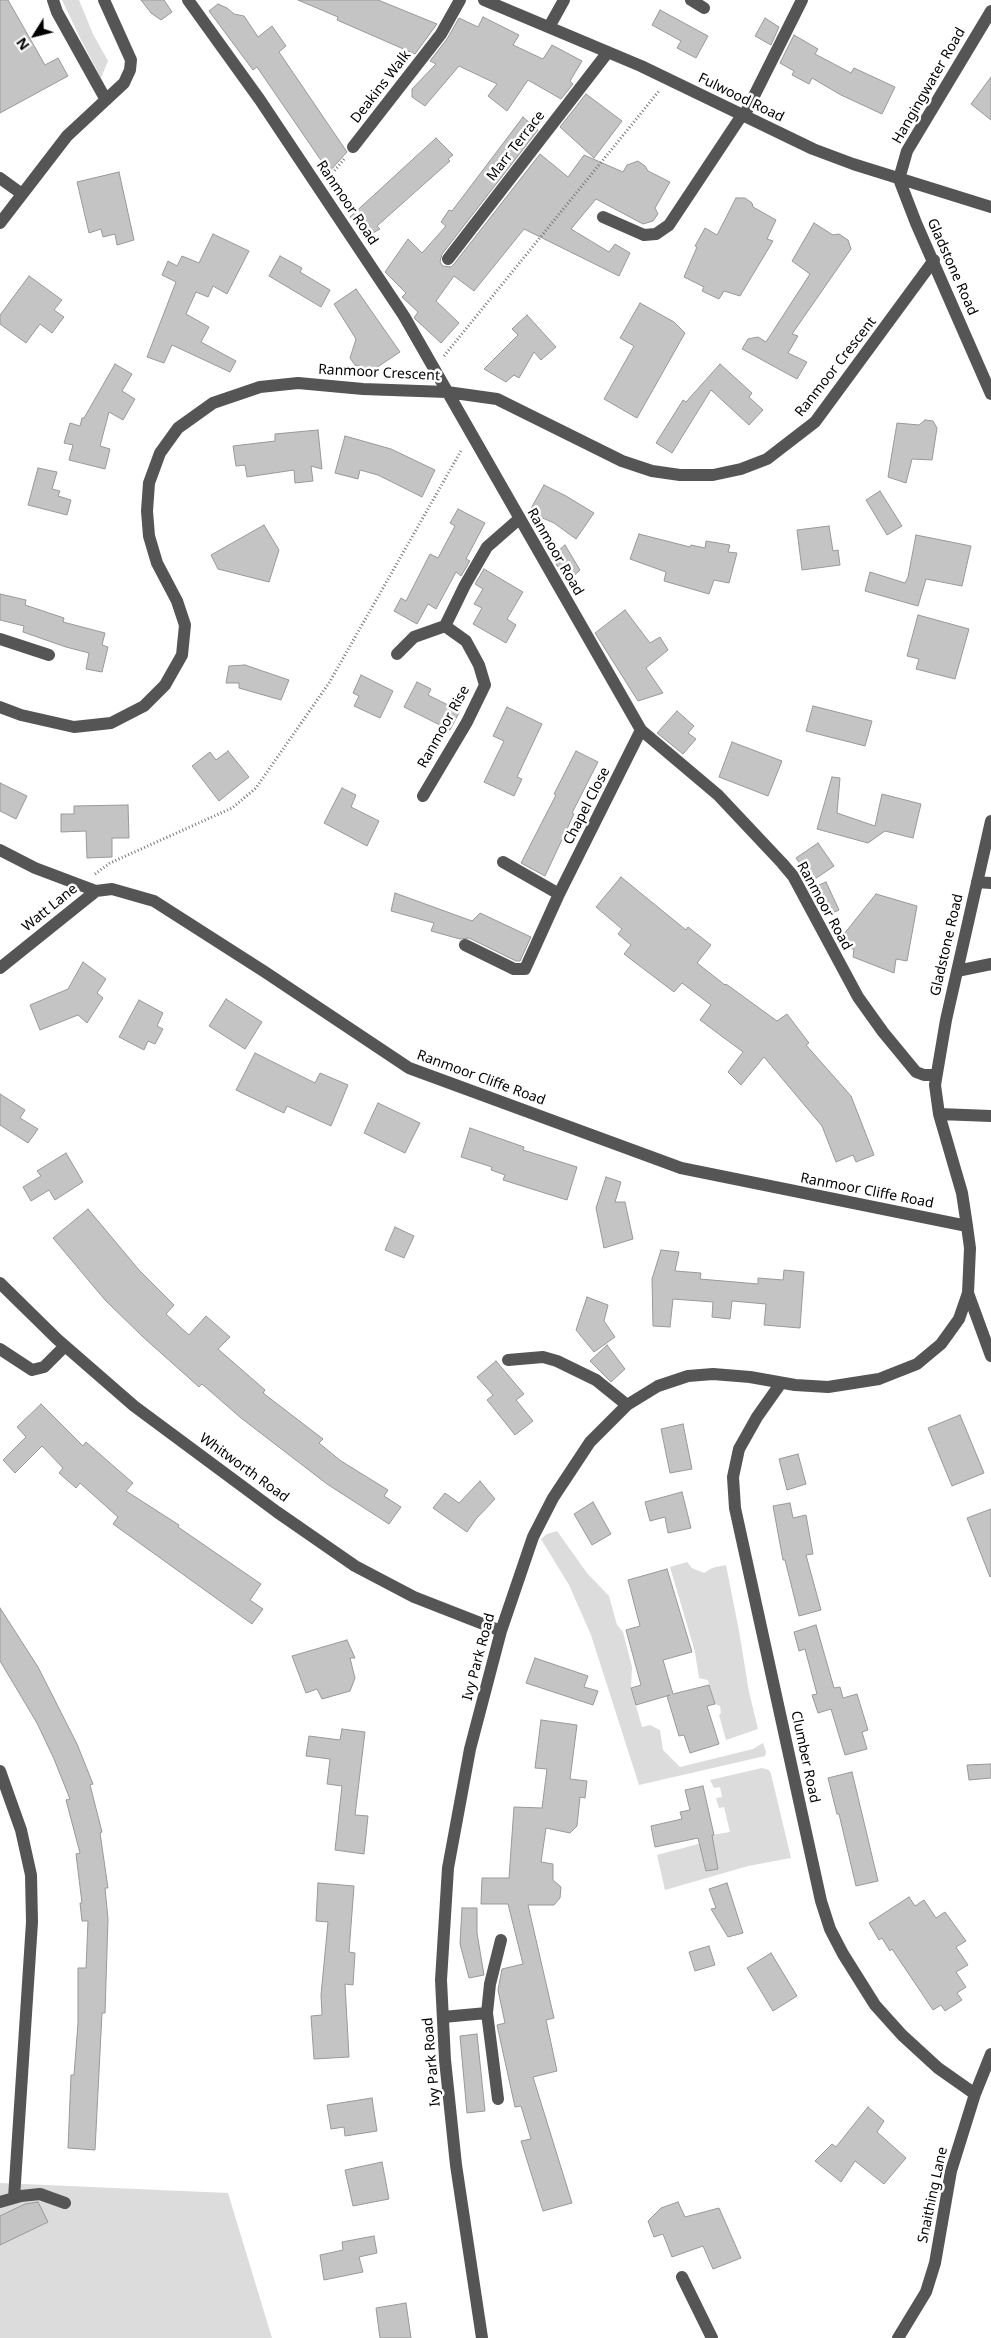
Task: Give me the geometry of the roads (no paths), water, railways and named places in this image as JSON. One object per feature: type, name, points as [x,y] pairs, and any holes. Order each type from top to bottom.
[{"type":"street","points":[[53,0],[57,12],[106,100]]},
{"type":"street","points":[[0,222],[67,136],[124,83],[130,70],[131,60],[104,0]]},
{"type":"street","name":"Ranmoor Road","points":[[188,0],[260,100],[404,316],[641,730],[718,795],[782,863],[798,884],[858,997],[883,1032],[916,1072],[924,1075],[936,1075]]},
{"type":"street","name":"Deakins Walk","points":[[353,147],[441,34],[460,0]]},
{"type":"street","name":"Fulwood Road","points":[[484,0],[608,52],[813,150],[991,207]]},
{"type":"street","points":[[549,27],[564,0]]},
{"type":"street","points":[[692,0],[704,8]]},
{"type":"street","points":[[603,217],[644,235],[656,234],[669,224],[743,116],[802,0]]},
{"type":"street","name":"Hangingwater Road","points":[[899,179],[907,151],[991,11]]},
{"type":"street","name":"Marr Terrace","points":[[448,259],[608,52]]},
{"type":"street","points":[[0,178],[22,194]]},
{"type":"street","name":"Gladstone Road","points":[[899,179],[991,394]]},
{"type":"street","name":"Ranmoor Crescent","points":[[0,707],[21,715],[74,727],[111,723],[144,706],[165,685],[182,655],[185,625],[176,600],[157,563],[149,536],[147,511],[149,484],[160,453],[178,428],[213,403],[260,387],[298,383],[363,389],[447,392],[497,399],[622,461],[652,471],[680,475],[705,475],[741,469],[767,459],[815,422],[934,260]]},
{"type":"street","points":[[397,654],[414,637],[445,626],[465,585],[487,547],[519,519]]},
{"type":"street","name":"Ranmoor Rise","points":[[423,796],[467,722],[485,685],[479,665],[466,642],[445,626]]},
{"type":"street","points":[[0,639],[49,655]]},
{"type":"street","name":"Chapel Close","points":[[465,945],[514,969],[525,969],[559,894],[641,730]]},
{"type":"street","name":"Gladstone Road","points":[[936,1075],[946,1020],[991,821]]},
{"type":"street","name":"Ranmoor Cliffe Road","points":[[0,850],[35,868],[96,891],[112,889],[154,901],[409,1068],[681,1168],[967,1226]]},
{"type":"street","points":[[503,862],[559,894]]},
{"type":"street","points":[[977,882],[991,883]]},
{"type":"street","name":"Watt Lane","points":[[0,968],[96,891]]},
{"type":"street","points":[[957,971],[991,964]]},
{"type":"street","points":[[936,1075],[936,1098],[939,1114],[957,1176],[967,1226],[970,1248],[968,1293],[991,1356]]},
{"type":"street","points":[[939,1114],[989,1120]]},
{"type":"street","name":"Whitworth Road","points":[[0,1283],[65,1346],[134,1406],[278,1512],[356,1566],[414,1596],[501,1631]]},
{"type":"street","name":"Ivy Park Road","points":[[482,2338],[456,2165],[445,2060],[441,1980],[448,1868],[470,1749],[501,1631],[534,1537],[553,1498],[590,1442],[627,1405],[658,1386],[688,1376],[728,1374],[810,1386],[846,1386],[879,1379],[917,1364],[940,1344],[958,1319],[968,1293]]},
{"type":"street","points":[[0,1349],[32,1370],[44,1367],[65,1346]]},
{"type":"street","points":[[508,1360],[543,1357],[558,1361],[596,1380],[627,1405]]},
{"type":"street","name":"Clumber Road","points":[[781,1382],[757,1417],[739,1449],[733,1477],[735,1508],[821,1901],[830,1929],[858,1981],[875,2005],[902,2035],[931,2061],[975,2094]]},
{"type":"street","points":[[0,1771],[21,1830],[31,1885],[32,1922],[14,2198]]},
{"type":"street","points":[[498,2099],[487,2013],[490,1984],[501,1940]]},
{"type":"street","points":[[443,2017],[487,2013]]},
{"type":"street","name":"Snaithing Lane","points":[[898,2338],[926,2292],[935,2263],[951,2171],[975,2094],[991,2054]]},
{"type":"street","points":[[0,2202],[40,2194],[66,2202]]},
{"type":"street","points":[[682,2277],[712,2338]]}]
